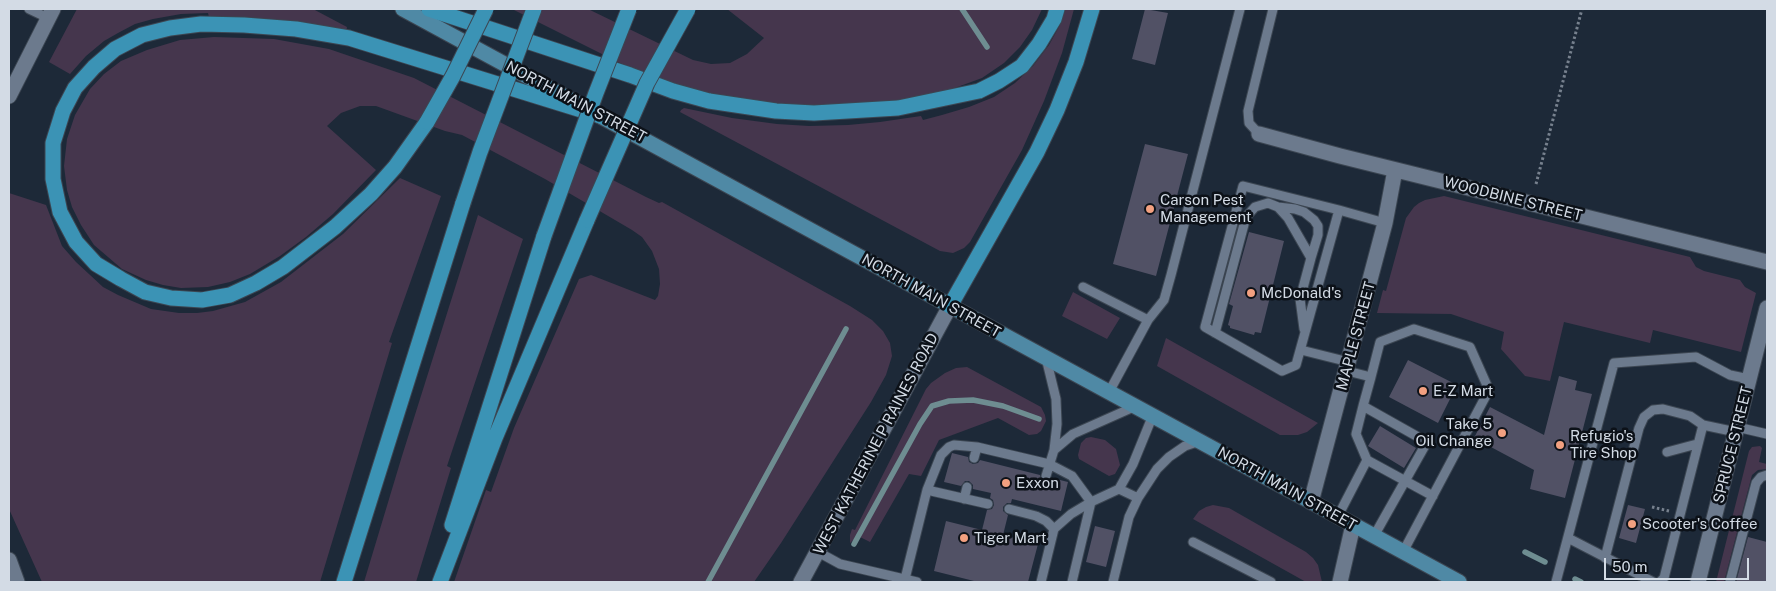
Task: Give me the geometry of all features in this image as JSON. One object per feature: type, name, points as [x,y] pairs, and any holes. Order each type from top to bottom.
[{"type":"highway","points":[[429,9],[673,91],[709,101],[776,111],[814,113],[898,108],[979,91],[1000,82],[1022,66],[1039,44],[1054,19],[1057,9]]},
{"type":"highway","points":[[486,9],[453,76],[427,122],[396,167],[371,194],[335,227],[283,267],[256,284],[230,295],[202,300],[171,298],[145,292],[96,264],[76,242],[60,212],[53,179],[54,142],[63,111],[75,88],[94,67],[115,49],[142,35],[178,27],[201,24],[244,25],[296,29],[349,38],[604,117]]},
{"type":"highway","points":[[344,582],[463,202],[534,9]]},
{"type":"highway","points":[[436,582],[544,236],[629,9]]},
{"type":"highway","points":[[440,582],[495,438],[587,220],[647,84],[688,9]]},
{"type":"highway","points":[[950,306],[1038,152],[1076,62],[1092,9]]},
{"type":"main road","name":"NORTH MAIN STREET","points":[[403,9],[1459,582]]},
{"type":"street","points":[[9,96],[50,14]]},
{"type":"street","name":"WOODBINE STREET","points":[[1259,134],[1767,262]]},
{"type":"street","name":"MAPLE STREET","points":[[1311,502],[1385,223],[1396,170]]},
{"type":"street","name":"WEST KATHERINE P RAINES ROAD","points":[[801,582],[950,306]]},
{"type":"street","name":"SPRUCE STREET","points":[[1698,582],[1767,312]]},
{"type":"street","points":[[1340,582],[1353,525]]},
{"type":"street","points":[[9,560],[17,582]]},
{"type":"lane","points":[[29,9],[50,14]]},
{"type":"lane","points":[[1109,392],[1148,320],[1164,300],[1240,9]]},
{"type":"lane","points":[[1259,134],[1249,124],[1248,111],[1273,9]]},
{"type":"lane","points":[[1339,210],[1296,365],[1282,371],[1205,327],[1243,186],[1339,210],[1385,223]]},
{"type":"lane","points":[[1215,333],[1246,217],[1255,207],[1268,203],[1304,212],[1318,226],[1318,235],[1300,299],[1305,334]]},
{"type":"lane","points":[[1278,207],[1288,218],[1311,258]]},
{"type":"lane","points":[[1083,287],[1148,320]]},
{"type":"lane","points":[[1403,552],[1433,496],[1489,390],[1470,347],[1414,329],[1380,342],[1356,434],[1367,460],[1433,496]]},
{"type":"lane","points":[[1301,350],[1371,377]]},
{"type":"lane","points":[[1556,582],[1614,363],[1696,357],[1730,375],[1749,379]]},
{"type":"lane","points":[[1046,358],[1056,399],[1057,424],[1054,450],[1046,476]]},
{"type":"lane","points":[[1054,450],[1073,434],[1136,406]]},
{"type":"lane","points":[[1363,406],[1427,442],[1374,536]]},
{"type":"lane","points":[[1605,558],[1639,428],[1644,417],[1653,410],[1664,409],[1690,416],[1703,424],[1767,434]]},
{"type":"lane","points":[[1041,582],[1054,529],[1071,514],[1119,489],[1133,464],[1153,415]]},
{"type":"lane","points":[[1660,582],[1664,578],[1703,424]]},
{"type":"lane","points":[[1113,582],[1129,517],[1138,498],[1157,469],[1169,457],[1185,446],[1201,441]]},
{"type":"lane","points":[[1668,452],[1698,444]]},
{"type":"lane","points":[[905,579],[927,490],[942,455],[949,447],[958,445],[977,447],[1049,464],[1072,476],[1091,502],[1072,582]]},
{"type":"lane","points":[[974,458],[977,447]]},
{"type":"lane","points":[[1338,516],[1367,460]]},
{"type":"lane","points":[[1730,582],[1756,483],[1767,475]]},
{"type":"lane","points":[[964,499],[967,487]]},
{"type":"lane","points":[[1119,489],[1138,498]]},
{"type":"lane","points":[[927,490],[988,504]]},
{"type":"lane","points":[[1036,516],[1038,505]]},
{"type":"lane","points":[[1009,509],[1036,516],[1046,521],[1054,529]]},
{"type":"lane","points":[[1568,538],[1653,582]]},
{"type":"lane","points":[[1193,542],[1271,582]]},
{"type":"lane","points":[[818,552],[840,564],[917,582]]},
{"type":"path","points":[[1536,184],[1582,9]]},
{"type":"shaded area","points":[[77,9],[313,9],[347,27],[346,33],[258,18],[209,17],[208,13],[181,14],[135,24],[118,33],[104,41],[86,56],[70,74],[49,62]]},
{"type":"shaded area","points":[[512,9],[588,9],[693,60],[711,64],[730,63],[747,54],[764,38],[727,9],[1042,9],[1032,30],[1020,47],[1004,63],[982,78],[941,93],[914,98],[815,107],[744,100],[700,92],[630,68]]},
{"type":"shaded area","points":[[1065,9],[1074,9],[1062,53],[1044,101],[1022,150],[970,242],[964,248],[953,253],[940,251],[680,112],[684,108],[732,118],[809,126],[848,125],[921,116],[923,120],[942,115],[994,97],[1015,83],[1033,66],[1049,45],[1060,25]]},
{"type":"shaded area","points":[[214,37],[274,39],[329,49],[414,78],[646,197],[659,203],[662,202],[850,306],[872,320],[883,331],[890,343],[892,356],[886,375],[871,402],[754,582],[454,582],[486,490],[491,492],[514,428],[579,279],[591,275],[655,300],[658,296],[660,284],[659,269],[652,251],[642,237],[545,179],[462,135],[445,131],[376,106],[360,106],[341,113],[327,126],[376,170],[333,214],[306,237],[280,256],[250,274],[230,282],[208,287],[181,288],[163,285],[146,280],[122,269],[94,245],[72,207],[67,190],[64,166],[67,139],[75,115],[90,89],[104,74],[121,61],[147,50],[180,40]]},
{"type":"shaded area","points":[[400,178],[441,196],[389,342],[392,343],[320,582],[42,582],[9,509],[9,193],[46,205],[62,246],[103,287],[151,309],[179,313],[197,313],[213,311],[245,302],[281,282],[343,234]]},
{"type":"shaded area","points":[[1444,196],[1690,257],[1696,267],[1704,271],[1740,280],[1745,287],[1756,293],[1741,352],[1653,330],[1650,343],[1564,322],[1550,381],[1525,376],[1501,349],[1504,332],[1451,314],[1377,313],[1383,290],[1386,291],[1406,218],[1419,203]]},
{"type":"shaded area","points":[[478,215],[523,239],[447,466],[451,468],[416,582],[364,582],[402,456]]},
{"type":"shaded area","points":[[1073,292],[1120,318],[1107,339],[1062,316]]},
{"type":"shaded area","points":[[1166,338],[1318,423],[1307,432],[1298,435],[1280,435],[1157,366]]},
{"type":"shaded area","points":[[967,367],[1041,407],[1046,421],[1041,431],[1037,434],[1029,435],[998,418],[939,440],[921,476],[909,474],[870,542],[860,537],[850,543],[852,529],[855,530],[926,389],[945,373],[956,368]]},
{"type":"shaded area","points":[[1091,437],[1105,440],[1116,449],[1120,465],[1115,474],[1109,476],[1079,459],[1081,443],[1086,438]]},
{"type":"shaded area","points":[[1760,446],[1762,448],[1759,462],[1767,464],[1767,469],[1758,470],[1752,475],[1724,582],[1716,582],[1749,451],[1752,447]]},
{"type":"shaded area","points":[[1213,505],[1229,508],[1306,552],[1318,565],[1322,582],[1306,582],[1193,519],[1199,511]]},
{"type":"building","points":[[1145,9],[1168,13],[1155,65],[1132,59]]},
{"type":"building","name":"Carson Pest Management","points":[[1145,144],[1188,154],[1156,276],[1113,264]]},
{"type":"building","name":"McDonald's","points":[[1249,232],[1284,241],[1261,333],[1255,332],[1254,335],[1230,328],[1228,325],[1233,306],[1229,304]]},
{"type":"building","name":"E-Z Mart","points":[[1408,360],[1457,385],[1438,423],[1389,397]]},
{"type":"building","name":"Refugio's Tire Shop","points":[[1559,376],[1577,381],[1575,390],[1592,394],[1565,498],[1530,489],[1534,470],[1474,438],[1490,407],[1544,435]]},
{"type":"building","points":[[1380,426],[1416,448],[1404,468],[1368,446]]},
{"type":"building","points":[[952,453],[968,457],[969,462],[973,464],[978,463],[980,460],[1040,475],[1041,480],[1045,482],[1050,481],[1052,478],[1068,482],[1061,511],[1012,499],[1011,503],[1007,503],[1003,507],[1003,511],[1008,515],[1003,535],[1038,544],[1028,582],[978,582],[934,571],[946,521],[982,530],[987,510],[992,509],[994,505],[993,500],[990,498],[991,493],[973,489],[973,485],[969,481],[965,481],[961,486],[944,482]]},
{"type":"building","name":"Scooter's Coffee","points":[[1628,505],[1645,509],[1636,543],[1619,538]]},
{"type":"building","points":[[1095,526],[1115,531],[1106,567],[1086,562]]},
{"type":"building","points":[[1748,537],[1767,542],[1767,582],[1736,582]]},
{"type":"waterway","points":[[962,9],[987,47]]},
{"type":"waterway","points":[[708,582],[846,329]]},
{"type":"waterway","points":[[854,544],[920,424],[932,406],[949,401],[973,400],[1003,406],[1039,419]]},
{"type":"waterway","points":[[1525,552],[1545,562]]},
{"type":"waterway","points":[[1575,579],[1581,582]]},
{"type":"place","name":"Carson Pest Management","points":[[1150,209]]},
{"type":"place","name":"McDonald's","points":[[1251,293]]},
{"type":"place","name":"E-Z Mart","points":[[1423,391]]},
{"type":"place","name":"Take 5 Oil Change","points":[[1502,433]]},
{"type":"place","name":"Refugio's Tire Shop","points":[[1560,445]]},
{"type":"place","name":"Exxon","points":[[1006,483]]},
{"type":"place","name":"Scooter's Coffee","points":[[1632,524]]},
{"type":"place","name":"Tiger Mart","points":[[964,538]]}]
